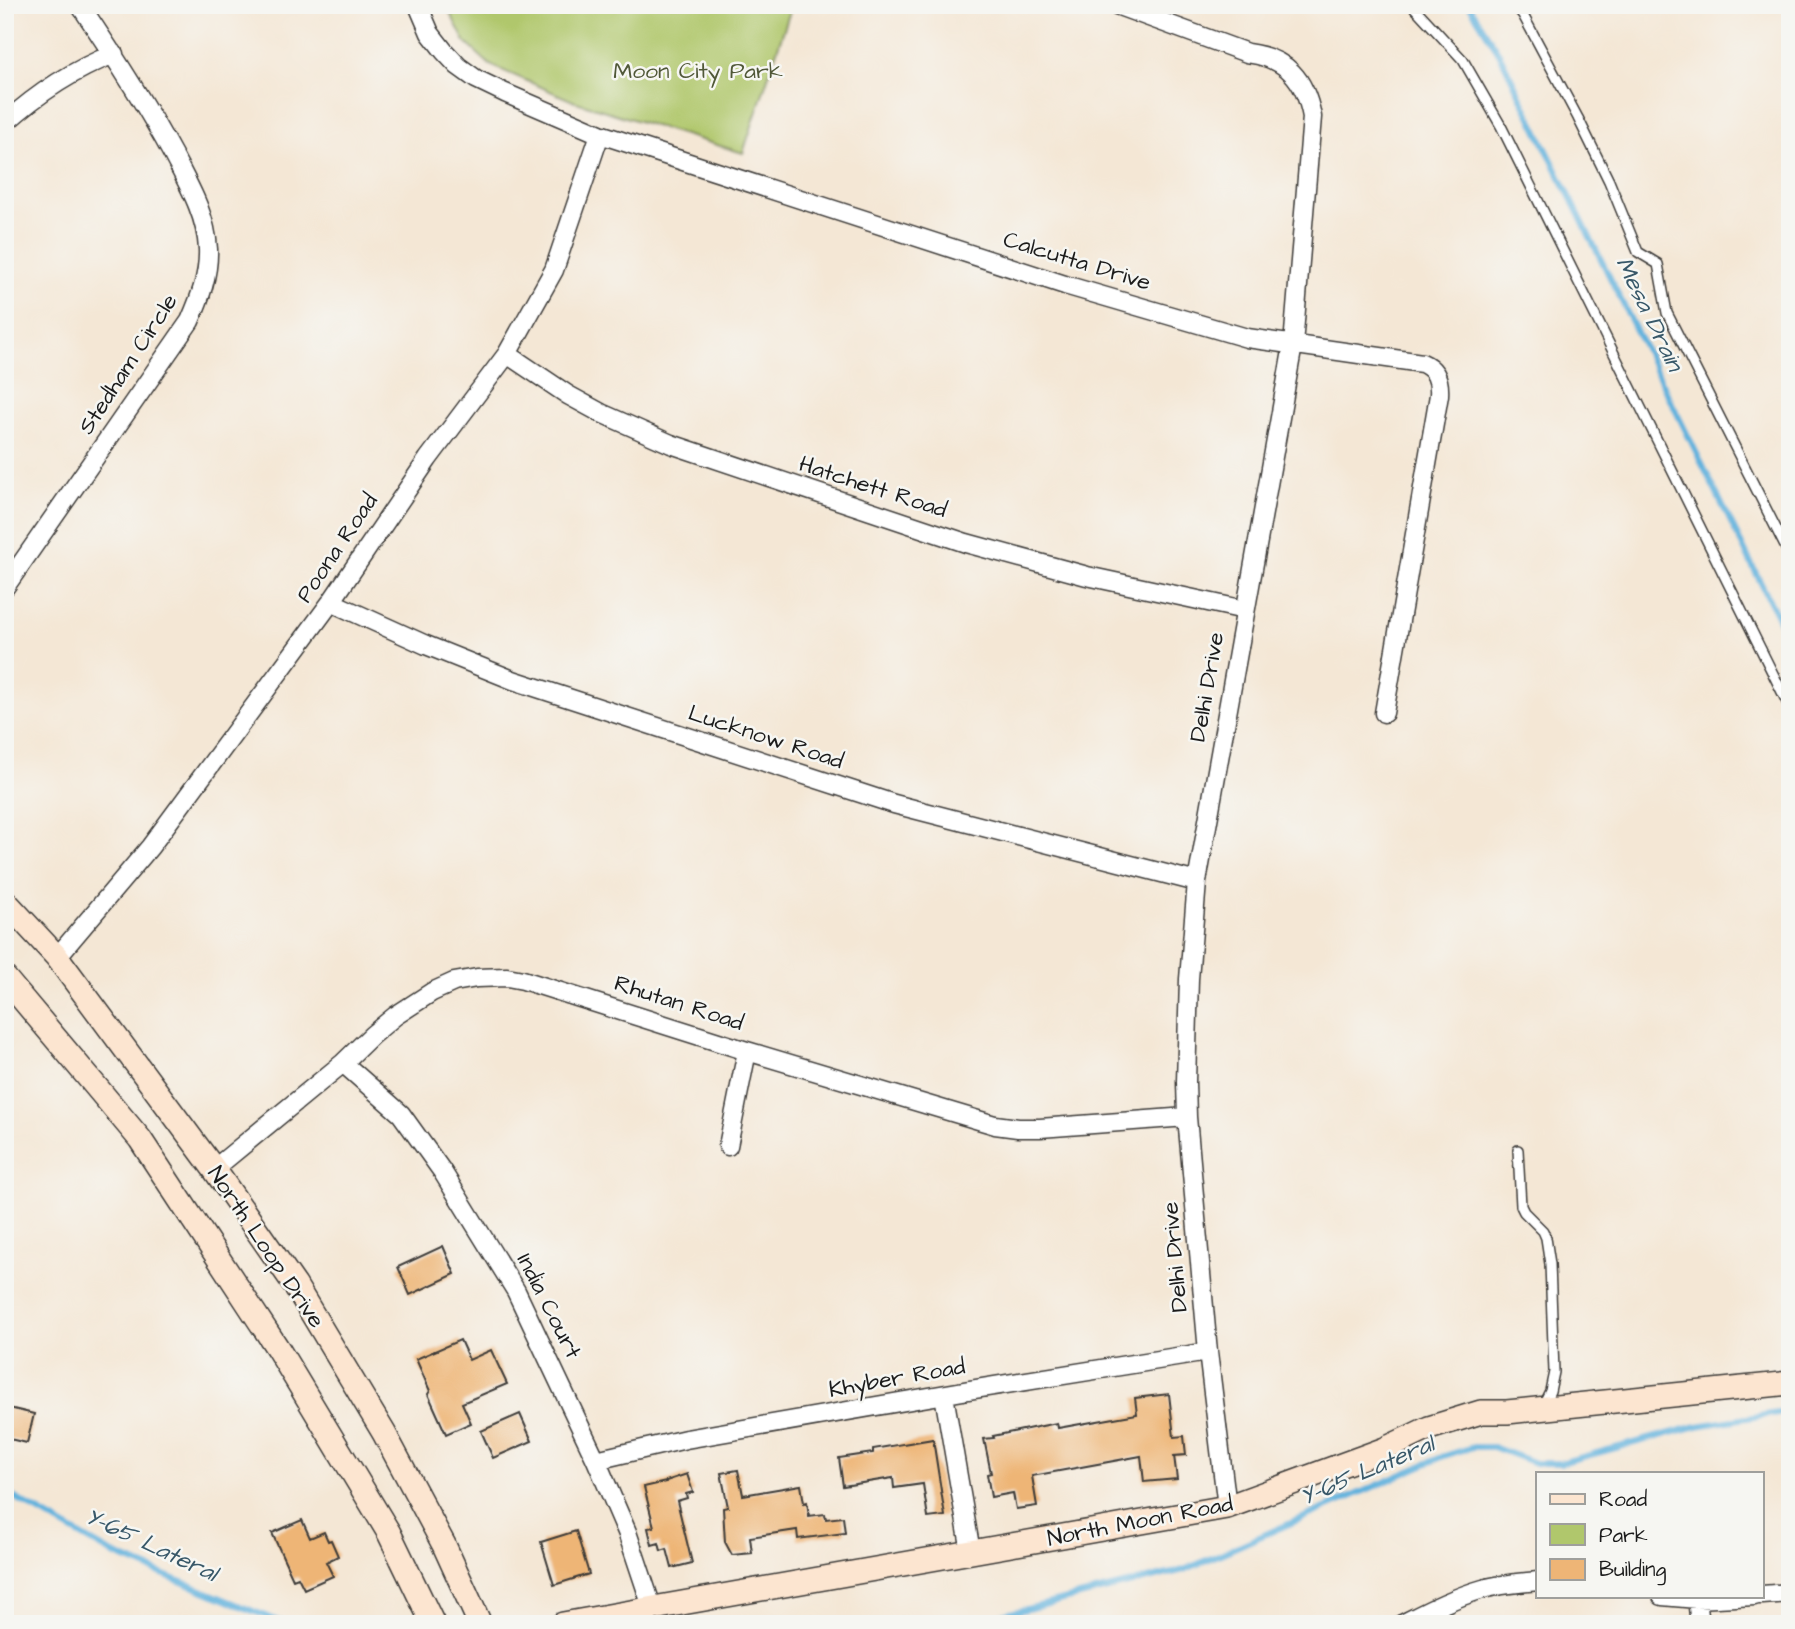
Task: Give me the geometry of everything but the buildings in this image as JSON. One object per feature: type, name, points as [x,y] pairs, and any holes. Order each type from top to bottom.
[{"type":"main road","name":"North Loop Drive","points":[[5,901],[57,957],[214,1169],[295,1285],[384,1433],[444,1545],[480,1624]]},
{"type":"main road","name":"North Loop Drive","points":[[5,978],[140,1139],[292,1371],[389,1533],[433,1624]]},
{"type":"main road","name":"North Moon Road","points":[[563,1624],[1227,1507],[1385,1449],[1429,1427],[1481,1412],[1790,1383]]},
{"type":"street","name":"Stedham Circle","points":[[5,587],[190,321],[201,297],[206,276],[208,250],[205,225],[198,204],[156,124],[114,54],[80,5]]},
{"type":"street","name":"Calcutta Drive","points":[[418,5],[430,33],[458,66],[475,79],[600,134],[1065,285],[1247,338],[1429,366],[1440,385],[1384,713]]},
{"type":"street","name":"Delhi Drive","points":[[1116,5],[1247,53],[1276,60],[1298,80],[1309,98],[1312,117],[1293,345],[1197,882],[1189,979],[1187,1117],[1208,1352],[1227,1507]]},
{"type":"street","points":[[5,123],[51,86],[114,54]]},
{"type":"street","name":"Poona Road","points":[[57,957],[150,847],[331,602],[428,459],[507,354],[554,270],[600,134]]},
{"type":"street","name":"Hatchett Road","points":[[507,354],[568,395],[671,444],[966,543],[1087,576],[1245,610]]},
{"type":"street","name":"Lucknow Road","points":[[331,602],[513,681],[828,783],[908,808],[1197,882]]},
{"type":"street","name":"Rhutan Road","points":[[214,1169],[343,1063],[395,1016],[432,992],[454,982],[477,978],[507,977],[523,980],[995,1125],[1040,1128],[1187,1117]]},
{"type":"street","points":[[728,1146],[747,1051]]},
{"type":"street","name":"India Court","points":[[343,1063],[401,1114],[442,1171],[516,1291],[627,1532],[652,1607]]},
{"type":"street","name":"Khyber Road","points":[[596,1460],[686,1439],[1208,1352]]},
{"type":"street","points":[[944,1395],[971,1552]]},
{"type":"street","points":[[1402,1624],[1452,1600],[1483,1589],[1536,1581]]},
{"type":"street","points":[[1764,1595],[1790,1593]]},
{"type":"street","points":[[1685,1598],[1716,1598]]},
{"type":"street","points":[[1697,1599],[1700,1624]]},
{"type":"lane","points":[[1412,5],[1463,60],[1500,126],[1790,708]]},
{"type":"lane","points":[[1515,5],[1578,118],[1609,181],[1638,252],[1658,264],[1667,313],[1790,556]]},
{"type":"lane","points":[[1518,1150],[1521,1206],[1543,1231],[1550,1264],[1554,1372],[1550,1391],[1541,1408]]},
{"type":"green space","name":"Moon City Park","points":[[446,5],[792,5],[743,153],[573,101],[490,65],[465,42]]},
{"type":"waterway","name":"Mesa Drain","points":[[1469,5],[1499,53],[1790,642]]},
{"type":"waterway","name":"Y-65 Lateral","points":[[966,1624],[1184,1570],[1444,1456],[1473,1447],[1493,1447],[1535,1463],[1560,1463],[1697,1426],[1790,1411]]},
{"type":"waterway","name":"Y-65 Lateral","points":[[5,1492],[111,1553],[285,1624]]}]
